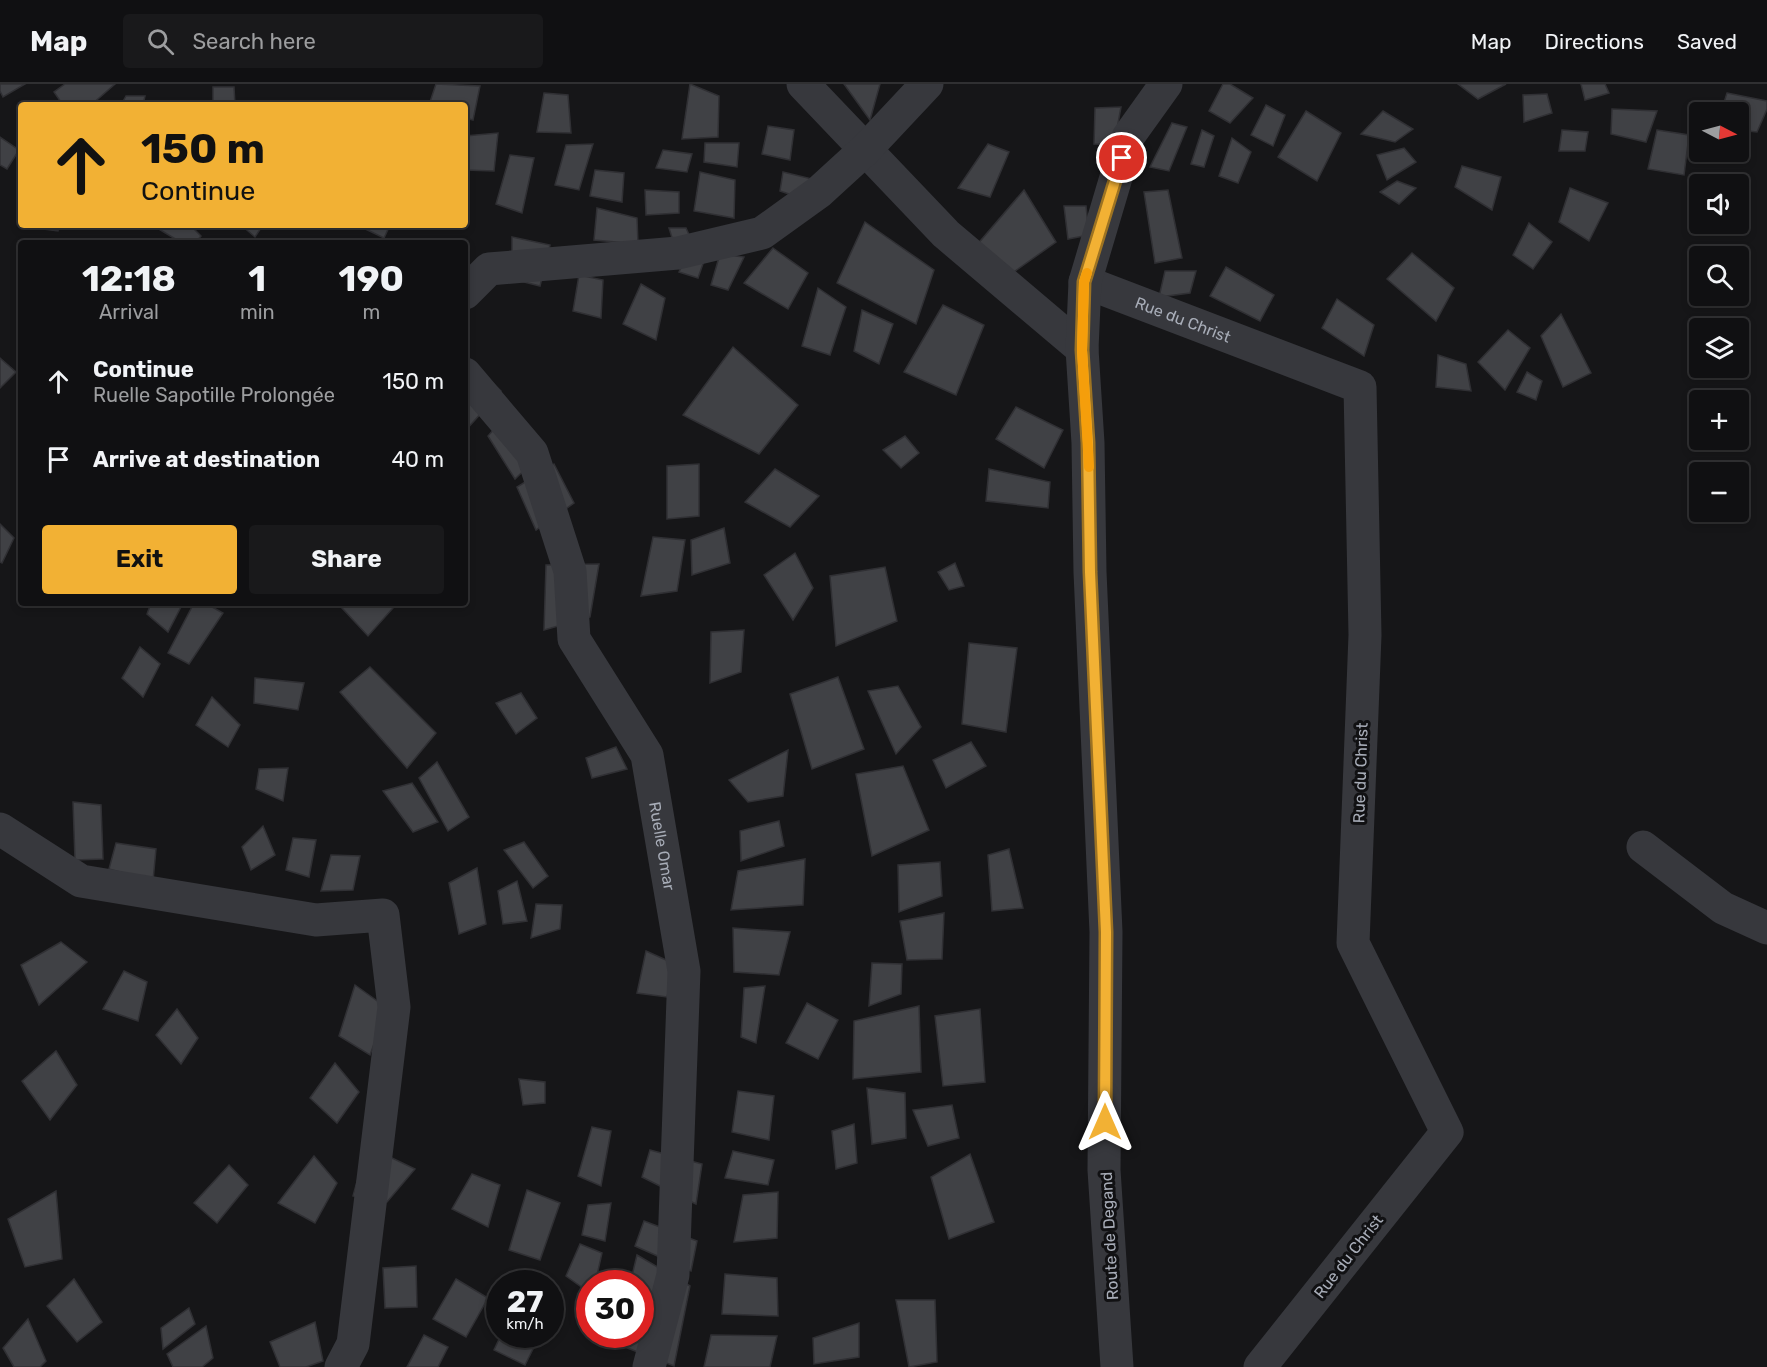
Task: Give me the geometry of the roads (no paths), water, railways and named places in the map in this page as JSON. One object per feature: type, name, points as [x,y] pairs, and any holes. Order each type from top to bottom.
[{"type":"street","points":[[803,84],[946,234],[1082,350]]},
{"type":"street","points":[[468,290],[489,268],[678,253],[762,233],[819,192],[866,149],[927,84]]},
{"type":"street","name":"Route de Degand","points":[[1116,1367],[1104,1170],[1106,932],[1090,572],[1088,443],[1082,350],[1084,282],[1128,137],[1166,84]]},
{"type":"street","name":"Rue du Christ","points":[[1084,282],[1360,387],[1365,635],[1353,943],[1447,1132],[1260,1367]]},
{"type":"street","name":"Ruelle Omar","points":[[468,378],[532,453],[570,571],[574,639],[647,755],[684,970],[673,1275],[649,1367]]},
{"type":"street","points":[[0,829],[81,881],[316,920],[383,915],[394,1007],[353,1344],[341,1367]]},
{"type":"street","points":[[1643,847],[1723,908],[1767,928]]}]
